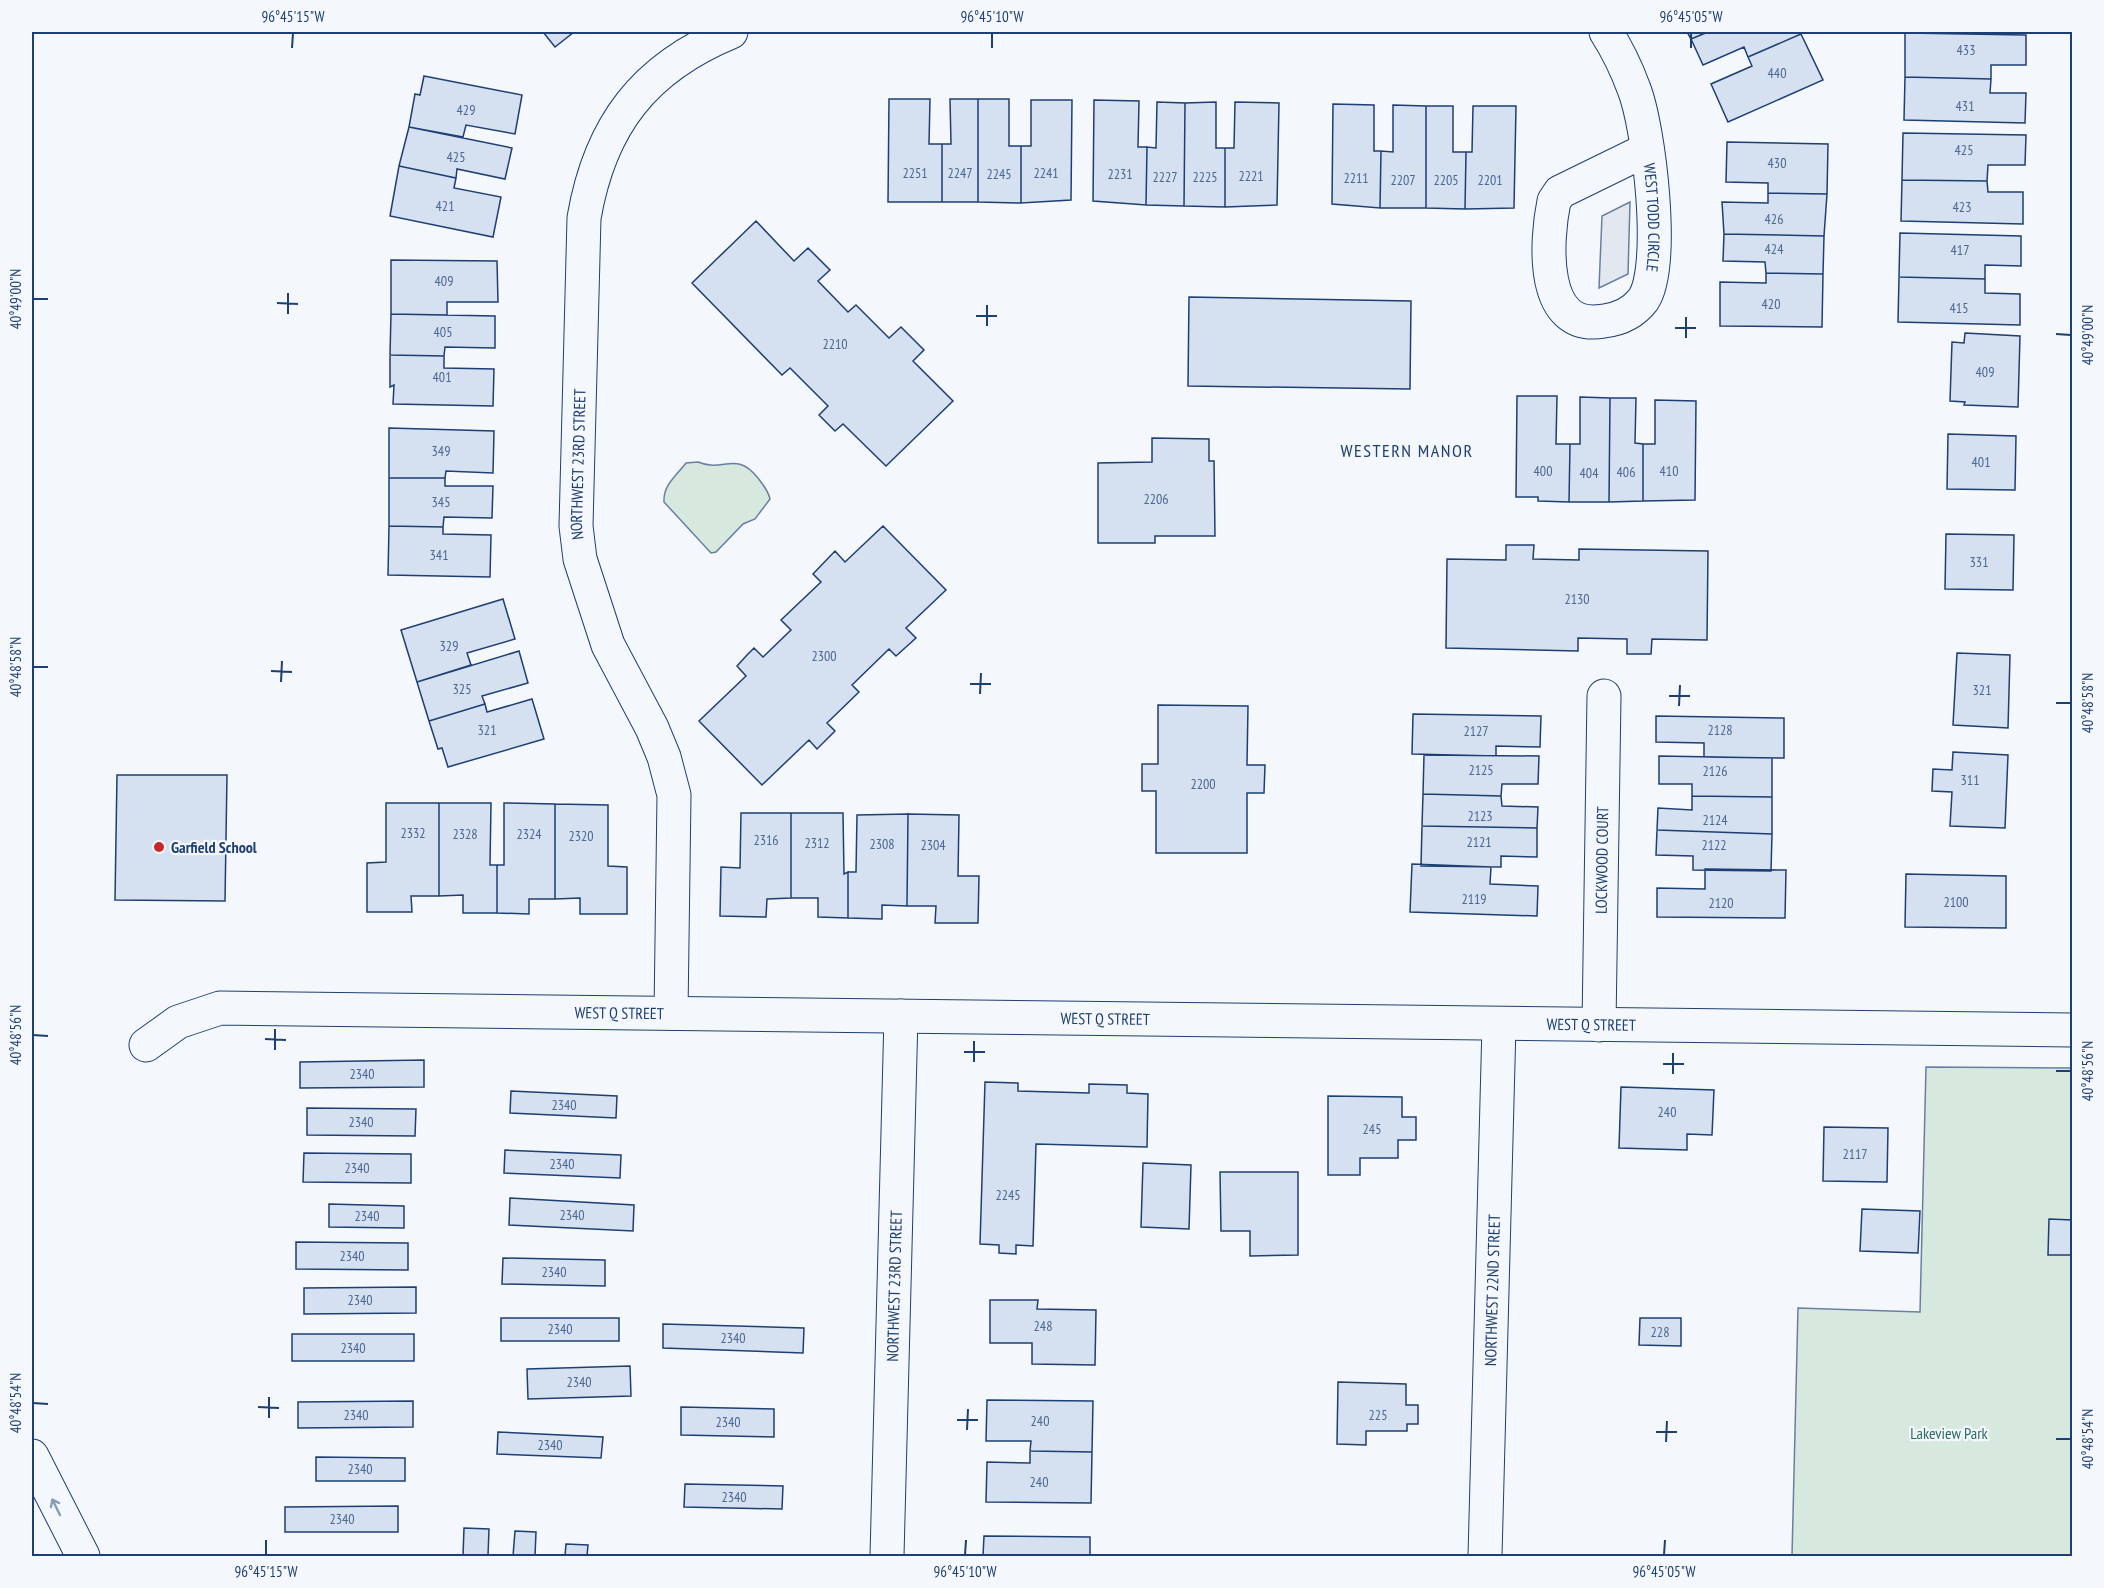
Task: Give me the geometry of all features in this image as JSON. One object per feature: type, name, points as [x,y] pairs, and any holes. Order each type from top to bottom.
[{"type":"main road","name":"NORTHWEST 23RD STREET","points":[[671,1013],[674,795],[664,757],[652,728],[608,645],[580,559],[576,526],[584,218],[592,180],[600,160],[622,114],[635,95],[695,49],[731,32]]},
{"type":"main road","name":"WEST TODD CIRCLE","points":[[1606,32],[1635,90],[1653,181],[1653,278],[1642,300],[1623,318],[1599,322],[1580,319],[1564,310],[1551,286],[1554,201],[1560,192],[1646,150]]},
{"type":"main road","name":"LOCKWOOD COURT","points":[[1599,1025],[1604,696]]},
{"type":"main road","name":"WEST Q STREET","points":[[147,1045],[178,1022],[220,1008],[1499,1025],[2073,1030]]},
{"type":"main road","name":"NORTHWEST 23RD STREET","points":[[887,1557],[901,1016]]},
{"type":"main road","name":"NORTHWEST 22ND STREET","points":[[1485,1557],[1499,1025]]},
{"type":"main road","points":[[32,1455],[83,1557]]},
{"type":"green space","points":[[698,462],[707,465],[743,465],[758,478],[767,490],[770,499],[755,519],[743,524],[716,552],[711,553],[664,502],[668,486],[674,477],[686,463]]},
{"type":"green space","name":"Lakeview Park","points":[[1926,1067],[2072,1068],[2072,1556],[1792,1556],[1798,1308],[1920,1312]]},
{"type":"shaded area","points":[[1630,202],[1628,274],[1599,288],[1602,216]]},
{"type":"building","points":[[543,32],[574,32],[555,47]]},
{"type":"building","points":[[1687,32],[1708,32],[1691,39]]},
{"type":"building","points":[[1708,32],[1800,32],[1801,34],[1748,57],[1744,47],[1703,65],[1691,39]]},
{"type":"building","points":[[1905,33],[2026,35],[2026,65],[1991,65],[1991,79],[1905,77]]},
{"type":"building","points":[[1801,34],[1823,80],[1728,122],[1711,84],[1752,66],[1748,57]]},
{"type":"building","points":[[424,76],[522,95],[515,134],[466,125],[463,137],[409,127],[415,94],[420,95]]},
{"type":"building","points":[[1905,77],[1991,79],[1990,93],[2026,93],[2025,123],[1904,120]]},
{"type":"building","points":[[889,99],[930,99],[929,144],[942,144],[942,202],[888,202]]},
{"type":"building","points":[[950,99],[978,99],[978,202],[942,202],[942,144],[951,144]]},
{"type":"building","points":[[978,99],[1009,99],[1009,146],[1021,146],[1021,203],[978,202]]},
{"type":"building","points":[[1031,100],[1072,100],[1071,200],[1021,203],[1021,146],[1031,146]]},
{"type":"building","points":[[1094,100],[1139,101],[1138,147],[1147,147],[1146,205],[1093,201]]},
{"type":"building","points":[[1157,102],[1185,103],[1184,206],[1146,205],[1147,147],[1156,148]]},
{"type":"building","points":[[1216,102],[1216,148],[1225,148],[1225,207],[1184,206],[1185,103]]},
{"type":"building","points":[[1235,102],[1279,103],[1277,205],[1225,207],[1225,148],[1234,148]]},
{"type":"building","points":[[1333,104],[1374,105],[1374,151],[1381,151],[1380,208],[1332,204]]},
{"type":"building","points":[[1393,105],[1426,106],[1426,208],[1380,208],[1381,151],[1393,152]]},
{"type":"building","points":[[1426,106],[1453,106],[1453,152],[1466,152],[1465,209],[1426,208]]},
{"type":"building","points":[[1473,106],[1516,106],[1514,208],[1465,209],[1466,152],[1472,152]]},
{"type":"building","points":[[409,127],[512,148],[505,179],[457,169],[456,178],[399,166]]},
{"type":"building","points":[[1903,133],[2026,135],[2025,165],[1988,165],[1987,181],[1902,180]]},
{"type":"building","points":[[1727,142],[1828,144],[1827,194],[1768,193],[1768,183],[1726,182]]},
{"type":"building","points":[[399,166],[456,178],[454,188],[501,197],[493,237],[390,216]]},
{"type":"building","points":[[1902,180],[1987,181],[1988,192],[2023,192],[2023,224],[1901,221]]},
{"type":"building","points":[[1768,193],[1827,194],[1824,236],[1724,234],[1722,202],[1768,203]]},
{"type":"building","points":[[756,221],[794,261],[808,248],[830,270],[818,281],[848,312],[856,305],[889,338],[901,327],[924,350],[913,361],[953,401],[886,466],[843,424],[835,431],[819,415],[828,406],[790,368],[782,375],[692,283]]},
{"type":"building","points":[[1900,233],[2021,236],[2021,266],[1985,265],[1985,279],[1899,277]]},
{"type":"building","points":[[1724,234],[1824,236],[1823,274],[1766,273],[1765,262],[1723,261]]},
{"type":"building","points":[[391,260],[497,261],[498,302],[447,302],[447,315],[391,314]]},
{"type":"building","points":[[1766,273],[1823,274],[1822,327],[1720,326],[1720,282],[1766,283]]},
{"type":"building","points":[[1899,277],[1985,279],[1985,293],[2020,294],[2020,325],[1898,322]]},
{"type":"building","points":[[1189,297],[1411,301],[1410,389],[1188,386]]},
{"type":"building","points":[[391,314],[495,316],[495,348],[445,347],[444,356],[390,355]]},
{"type":"building","points":[[1965,333],[2020,336],[2018,407],[1964,405],[1965,402],[1950,401],[1952,342],[1964,343]]},
{"type":"building","points":[[390,355],[444,356],[444,368],[494,369],[493,406],[393,404],[394,385],[390,387]]},
{"type":"building","points":[[1517,396],[1557,396],[1556,444],[1570,444],[1569,502],[1538,501],[1538,497],[1516,497]]},
{"type":"building","points":[[1580,397],[1610,398],[1609,502],[1569,502],[1570,444],[1580,444]]},
{"type":"building","points":[[1610,398],[1636,398],[1635,443],[1643,444],[1643,501],[1609,502]]},
{"type":"building","points":[[1655,400],[1696,401],[1695,500],[1643,501],[1643,444],[1655,444]]},
{"type":"building","points":[[389,428],[494,431],[493,473],[446,471],[445,478],[389,478]]},
{"type":"building","points":[[1948,434],[2016,436],[2015,490],[1947,489]]},
{"type":"building","points":[[1152,438],[1209,439],[1209,461],[1214,461],[1215,536],[1155,536],[1155,543],[1098,543],[1098,463],[1152,462]]},
{"type":"building","points":[[389,478],[445,478],[445,486],[493,486],[492,518],[444,517],[443,527],[389,526]]},
{"type":"building","points":[[389,526],[443,527],[443,534],[491,535],[490,577],[388,575]]},
{"type":"building","points":[[883,526],[946,590],[906,628],[916,638],[896,656],[889,649],[852,685],[859,692],[827,723],[835,731],[817,749],[809,740],[762,785],[699,721],[746,676],[737,666],[754,648],[763,657],[791,630],[781,620],[821,582],[813,574],[835,551],[845,562]]},
{"type":"building","points":[[1946,534],[2014,535],[2013,590],[1945,589]]},
{"type":"building","points":[[1506,545],[1534,545],[1533,559],[1579,560],[1579,549],[1708,551],[1707,640],[1652,639],[1651,654],[1627,654],[1627,639],[1578,638],[1578,651],[1446,648],[1447,559],[1506,560]]},
{"type":"building","points":[[503,599],[515,639],[467,653],[471,665],[417,682],[401,630]]},
{"type":"building","points":[[519,651],[528,683],[482,696],[485,704],[429,721],[417,682]]},
{"type":"building","points":[[1957,653],[2010,655],[2008,728],[1953,725]]},
{"type":"building","points":[[532,699],[544,739],[448,767],[442,748],[438,749],[429,721],[485,704],[487,712]]},
{"type":"building","points":[[1158,705],[1248,706],[1247,765],[1265,765],[1264,793],[1247,793],[1247,853],[1156,853],[1156,791],[1142,791],[1142,764],[1158,764]]},
{"type":"building","points":[[1413,714],[1541,716],[1540,747],[1496,746],[1496,756],[1412,754]]},
{"type":"building","points":[[1656,716],[1784,718],[1784,758],[1704,757],[1704,743],[1656,742]]},
{"type":"building","points":[[1953,752],[2008,755],[2005,828],[1950,826],[1952,792],[1932,791],[1933,769],[1952,770]]},
{"type":"building","points":[[1424,755],[1539,756],[1538,784],[1502,784],[1501,796],[1423,794]]},
{"type":"building","points":[[1659,756],[1772,758],[1772,797],[1692,796],[1692,784],[1659,784]]},
{"type":"building","points":[[117,775],[227,775],[225,901],[115,900]]},
{"type":"building","points":[[1423,794],[1501,796],[1502,806],[1538,807],[1537,828],[1422,826]]},
{"type":"building","points":[[1692,796],[1772,797],[1772,834],[1657,830],[1658,808],[1692,810]]},
{"type":"building","points":[[386,803],[439,803],[439,896],[411,896],[412,912],[367,912],[367,863],[386,862]]},
{"type":"building","points":[[439,803],[491,803],[490,865],[497,865],[497,913],[463,913],[463,895],[439,896]]},
{"type":"building","points":[[504,803],[555,804],[555,899],[529,899],[529,914],[497,913],[497,865],[504,865]]},
{"type":"building","points":[[555,804],[608,805],[608,866],[627,867],[627,914],[580,914],[580,898],[555,899]]},
{"type":"building","points":[[741,813],[791,813],[791,898],[767,899],[766,917],[720,916],[721,867],[740,868]]},
{"type":"building","points":[[791,813],[843,813],[844,874],[848,872],[848,918],[818,917],[818,898],[791,898]]},
{"type":"building","points":[[908,814],[907,906],[882,905],[882,919],[848,918],[848,872],[856,872],[857,815]]},
{"type":"building","points":[[908,814],[959,815],[958,876],[979,876],[978,923],[935,923],[936,906],[907,906]]},
{"type":"building","points":[[1422,826],[1537,828],[1537,857],[1501,856],[1501,867],[1421,866]]},
{"type":"building","points":[[1657,830],[1772,834],[1771,871],[1693,870],[1693,856],[1656,855]]},
{"type":"building","points":[[1412,864],[1491,867],[1490,884],[1538,886],[1537,916],[1410,912]]},
{"type":"building","points":[[1705,869],[1786,870],[1785,918],[1657,917],[1657,888],[1705,889]]},
{"type":"building","points":[[1906,874],[2006,876],[2006,928],[1905,927]]},
{"type":"building","points":[[424,1060],[424,1087],[300,1088],[300,1062]]},
{"type":"building","points":[[985,1082],[1018,1083],[1018,1091],[1089,1093],[1089,1084],[1127,1085],[1127,1093],[1148,1094],[1147,1147],[1036,1144],[1033,1246],[1016,1245],[1016,1254],[999,1253],[999,1245],[980,1244]]},
{"type":"building","points":[[1621,1087],[1714,1090],[1712,1135],[1687,1134],[1687,1150],[1619,1148]]},
{"type":"building","points":[[511,1091],[617,1096],[616,1118],[510,1113]]},
{"type":"building","points":[[1328,1096],[1402,1097],[1402,1117],[1416,1117],[1416,1140],[1398,1140],[1398,1158],[1360,1158],[1360,1175],[1328,1175]]},
{"type":"building","points":[[307,1108],[416,1109],[415,1136],[307,1135]]},
{"type":"building","points":[[1824,1127],[1888,1128],[1887,1182],[1823,1181]]},
{"type":"building","points":[[505,1150],[621,1155],[620,1178],[504,1173]]},
{"type":"building","points":[[304,1153],[411,1154],[411,1183],[303,1182]]},
{"type":"building","points":[[1143,1163],[1191,1165],[1189,1229],[1141,1227]]},
{"type":"building","points":[[1220,1172],[1298,1172],[1298,1255],[1250,1256],[1250,1231],[1221,1231]]},
{"type":"building","points":[[510,1198],[634,1205],[633,1231],[509,1225]]},
{"type":"building","points":[[329,1204],[404,1206],[404,1228],[329,1227]]},
{"type":"building","points":[[1862,1209],[1920,1211],[1918,1253],[1860,1251]]},
{"type":"building","points":[[2049,1219],[2072,1220],[2072,1255],[2048,1255]]},
{"type":"building","points":[[296,1242],[408,1243],[408,1270],[296,1269]]},
{"type":"building","points":[[503,1258],[605,1260],[605,1286],[502,1284]]},
{"type":"building","points":[[416,1287],[416,1313],[304,1314],[304,1288]]},
{"type":"building","points":[[990,1300],[1038,1300],[1037,1309],[1096,1310],[1095,1365],[1032,1364],[1032,1343],[990,1343]]},
{"type":"building","points":[[501,1318],[619,1318],[619,1341],[501,1341]]},
{"type":"building","points":[[1640,1318],[1681,1318],[1681,1346],[1639,1345]]},
{"type":"building","points":[[663,1324],[804,1328],[803,1353],[663,1348]]},
{"type":"building","points":[[292,1334],[414,1334],[414,1361],[292,1361]]},
{"type":"building","points":[[630,1366],[631,1396],[528,1399],[527,1369]]},
{"type":"building","points":[[1338,1382],[1406,1384],[1406,1405],[1418,1405],[1418,1424],[1407,1424],[1407,1431],[1366,1431],[1366,1445],[1337,1444]]},
{"type":"building","points":[[987,1400],[1093,1401],[1092,1452],[1030,1451],[1031,1441],[986,1441]]},
{"type":"building","points":[[413,1401],[413,1427],[298,1428],[298,1402]]},
{"type":"building","points":[[681,1407],[774,1409],[774,1437],[681,1435]]},
{"type":"building","points":[[498,1432],[603,1437],[601,1458],[497,1454]]},
{"type":"building","points":[[1030,1451],[1092,1452],[1091,1503],[986,1502],[987,1462],[1030,1463]]},
{"type":"building","points":[[316,1457],[405,1458],[405,1481],[316,1481]]},
{"type":"building","points":[[685,1484],[783,1486],[782,1509],[684,1507]]},
{"type":"building","points":[[398,1506],[398,1532],[285,1532],[285,1507]]},
{"type":"building","points":[[464,1528],[489,1529],[488,1556],[463,1556]]},
{"type":"building","points":[[515,1531],[536,1532],[535,1556],[513,1556]]},
{"type":"building","points":[[984,1536],[1090,1537],[1090,1556],[983,1556]]},
{"type":"building","points":[[566,1544],[588,1545],[587,1556],[565,1556]]},
{"type":"place","name":"Garfield School","points":[[159,847]]},
{"type":"district","name":"WESTERN MANOR","points":[[1407,451]]}]
